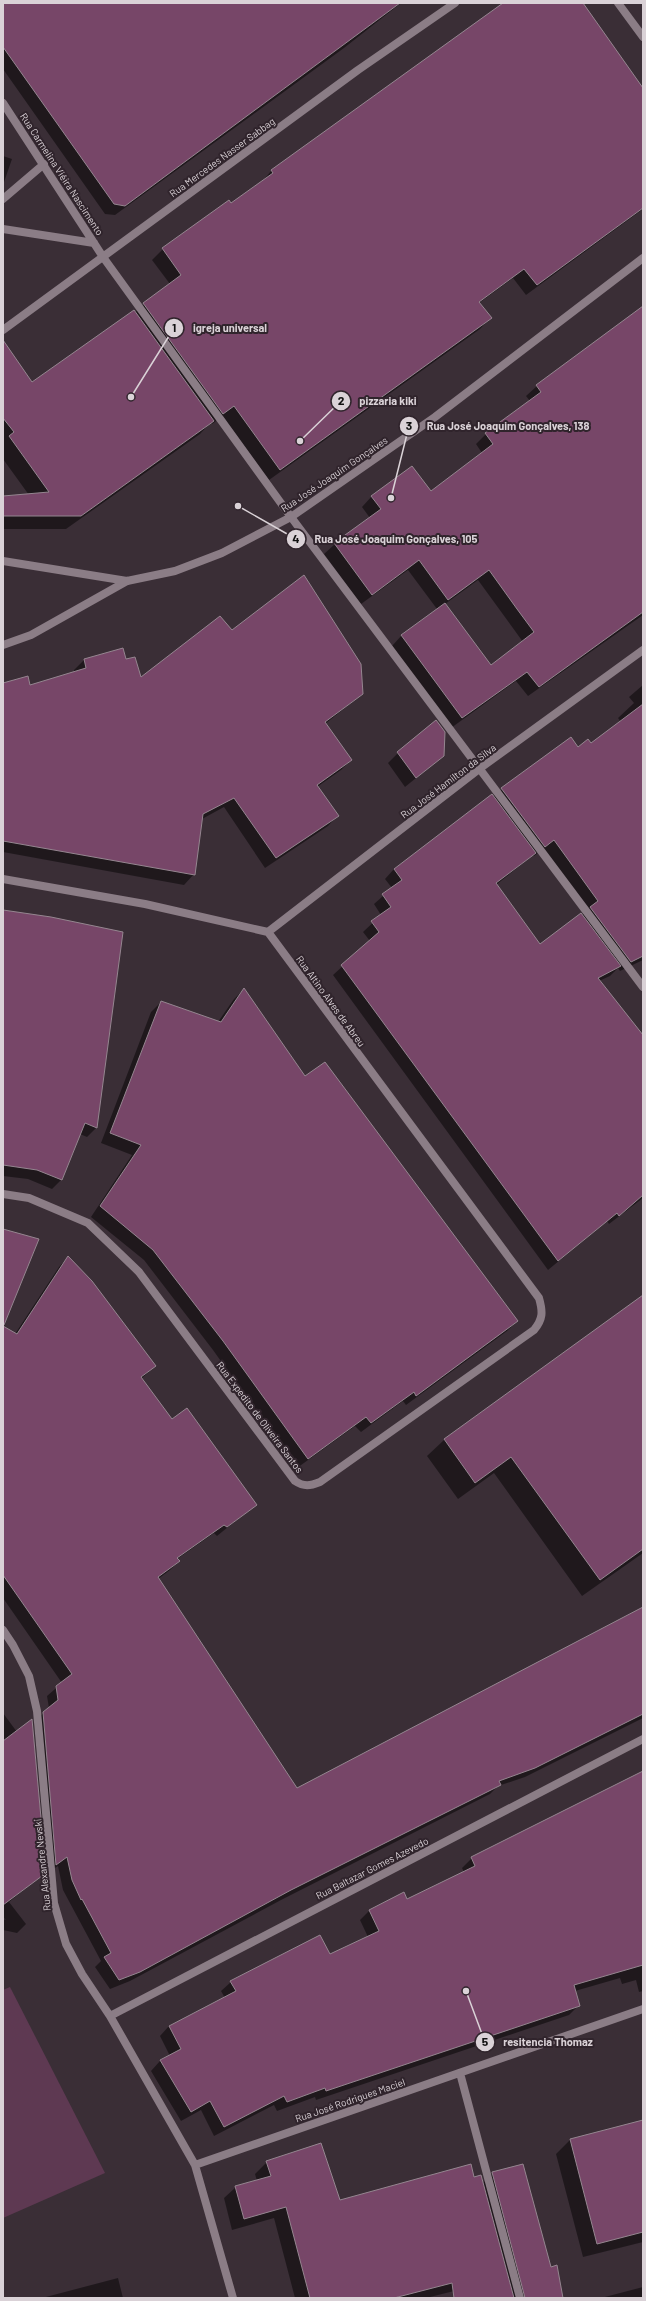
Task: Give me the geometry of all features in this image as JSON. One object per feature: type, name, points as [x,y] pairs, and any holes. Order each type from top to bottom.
[{"type":"street","name":"Rua Mercedes Nasser Sabbag","points":[[3,330],[358,70],[455,3]]},
{"type":"street","points":[[618,3],[643,37]]},
{"type":"street","name":"Rua Carmelina Viêira Nascimento","points":[[3,103],[103,257],[291,517],[643,987]]},
{"type":"street","points":[[3,199],[44,164]]},
{"type":"street","points":[[3,229],[94,243]]},
{"type":"street","name":"Rua José Joaquim Gonçalves","points":[[3,645],[30,635],[127,581],[175,570],[222,553],[291,517],[435,417],[643,258]]},
{"type":"street","points":[[3,561],[127,581]]},
{"type":"street","name":"Rua José Hamilton da Silva","points":[[268,932],[479,769],[643,650]]},
{"type":"street","points":[[3,879],[145,904],[268,932]]},
{"type":"street","name":"Rua Altino Alves de Abreu","points":[[268,932],[539,1298]]},
{"type":"street","name":"Rua Expedito de Oliveira Santos","points":[[3,1194],[29,1198],[88,1224],[139,1272],[294,1480],[302,1485],[311,1486],[320,1482],[534,1330],[542,1321],[543,1309],[539,1298]]},
{"type":"street","name":"Rua Alexandre Nevski","points":[[3,1630],[13,1645],[28,1676],[37,1711],[54,1903],[66,1944],[82,1974],[110,2016],[195,2165]]},
{"type":"street","name":"Rua Baltazar Gomes Azevedo","points":[[110,2016],[643,1739]]},
{"type":"street","name":"Rua José Rodrigues Maciel","points":[[195,2165],[460,2074],[643,2009]]},
{"type":"street","points":[[460,2074],[520,2298]]},
{"type":"street","points":[[195,2165],[233,2298]]},
{"type":"shaded area","points":[[10,1987],[105,2173],[3,2218],[3,1990]]},
{"type":"building","points":[[3,3],[400,3],[125,206],[114,204],[3,47]]},
{"type":"building","points":[[503,3],[583,3],[643,88],[643,208],[537,285],[524,269],[479,302],[492,318],[280,470],[234,406],[223,414],[143,303],[181,275],[162,248],[229,200],[231,203],[273,173],[271,170]]},
{"type":"building","points":[[643,306],[643,612],[539,687],[527,672],[462,718],[401,635],[445,603],[491,665],[534,632],[489,570],[448,600],[419,560],[372,595],[334,543],[381,509],[371,496],[412,466],[431,491],[493,444],[485,433],[541,392],[536,385]]},
{"type":"building","points":[[134,310],[214,421],[81,516],[3,516],[3,496],[49,492],[9,436],[14,432],[3,418],[3,340],[32,382]]},
{"type":"building","points":[[304,575],[361,664],[363,694],[325,722],[352,760],[317,785],[339,816],[276,858],[234,798],[203,814],[195,875],[3,841],[3,683],[28,676],[30,685],[86,668],[84,659],[123,648],[126,659],[135,657],[141,677],[220,616],[232,630]]},
{"type":"building","points":[[643,704],[643,956],[631,962],[590,907],[598,901],[554,840],[545,847],[501,788],[571,737],[578,747],[588,739],[591,743]]},
{"type":"building","points":[[436,720],[445,732],[444,756],[416,778],[397,752]]},
{"type":"building","points":[[492,794],[536,853],[496,883],[540,944],[581,913],[621,966],[598,978],[643,1035],[643,1195],[619,1216],[617,1213],[558,1261],[341,965],[379,932],[371,921],[391,907],[382,894],[402,880],[394,869]]},
{"type":"building","points":[[3,910],[51,917],[123,932],[97,1128],[85,1123],[62,1180],[37,1170],[3,1165]]},
{"type":"building","points":[[244,988],[305,1076],[325,1062],[518,1321],[416,1396],[414,1392],[371,1423],[366,1417],[308,1459],[223,1341],[153,1250],[100,1206],[141,1145],[110,1133],[161,1001],[221,1022]]},
{"type":"building","points":[[3,1229],[39,1239],[4,1325],[3,1325]]},
{"type":"building","points":[[68,1256],[92,1281],[156,1366],[141,1377],[172,1419],[187,1408],[257,1505],[227,1527],[224,1525],[177,1558],[180,1561],[158,1577],[297,1788],[643,1607],[643,1714],[535,1768],[499,1781],[501,1785],[291,1890],[140,1972],[119,1980],[104,1957],[111,1953],[82,1899],[81,1900],[72,1880],[67,1857],[56,1865],[43,1712],[58,1700],[56,1686],[72,1674],[3,1575],[3,1326],[17,1334]]},
{"type":"building","points":[[643,1295],[643,1549],[600,1580],[511,1457],[475,1483],[444,1439]]},
{"type":"building","points":[[32,1719],[46,1873],[3,1905],[3,1741]]},
{"type":"building","points":[[643,1771],[643,1965],[574,1985],[580,2006],[326,2091],[325,2088],[287,2102],[284,2096],[224,2127],[210,2101],[191,2112],[160,2060],[181,2049],[169,2026],[236,1991],[230,1981],[320,1935],[330,1954],[379,1931],[369,1910],[404,1892],[407,1899],[475,1866],[471,1857]]},
{"type":"building","points":[[643,2120],[643,2232],[597,2244],[570,2139]]},
{"type":"building","points":[[321,2143],[340,2200],[471,2164],[474,2177],[481,2175],[514,2298],[454,2298],[452,2283],[394,2298],[310,2298],[286,2207],[244,2219],[235,2186],[271,2176],[266,2161]]},
{"type":"building","points":[[523,2164],[551,2267],[557,2265],[563,2298],[525,2298],[492,2172]]},
{"type":"place","name":"igreja universal","points":[[131,397]]},
{"type":"place","name":"pizzaria kiki","points":[[300,441]]},
{"type":"place","name":"Rua José Joaquim Gonçalves, 138","points":[[391,498]]},
{"type":"place","name":"Rua José Joaquim Gonçalves, 105","points":[[238,506]]},
{"type":"place","name":"resitencia Thomaz","points":[[466,1991]]}]
